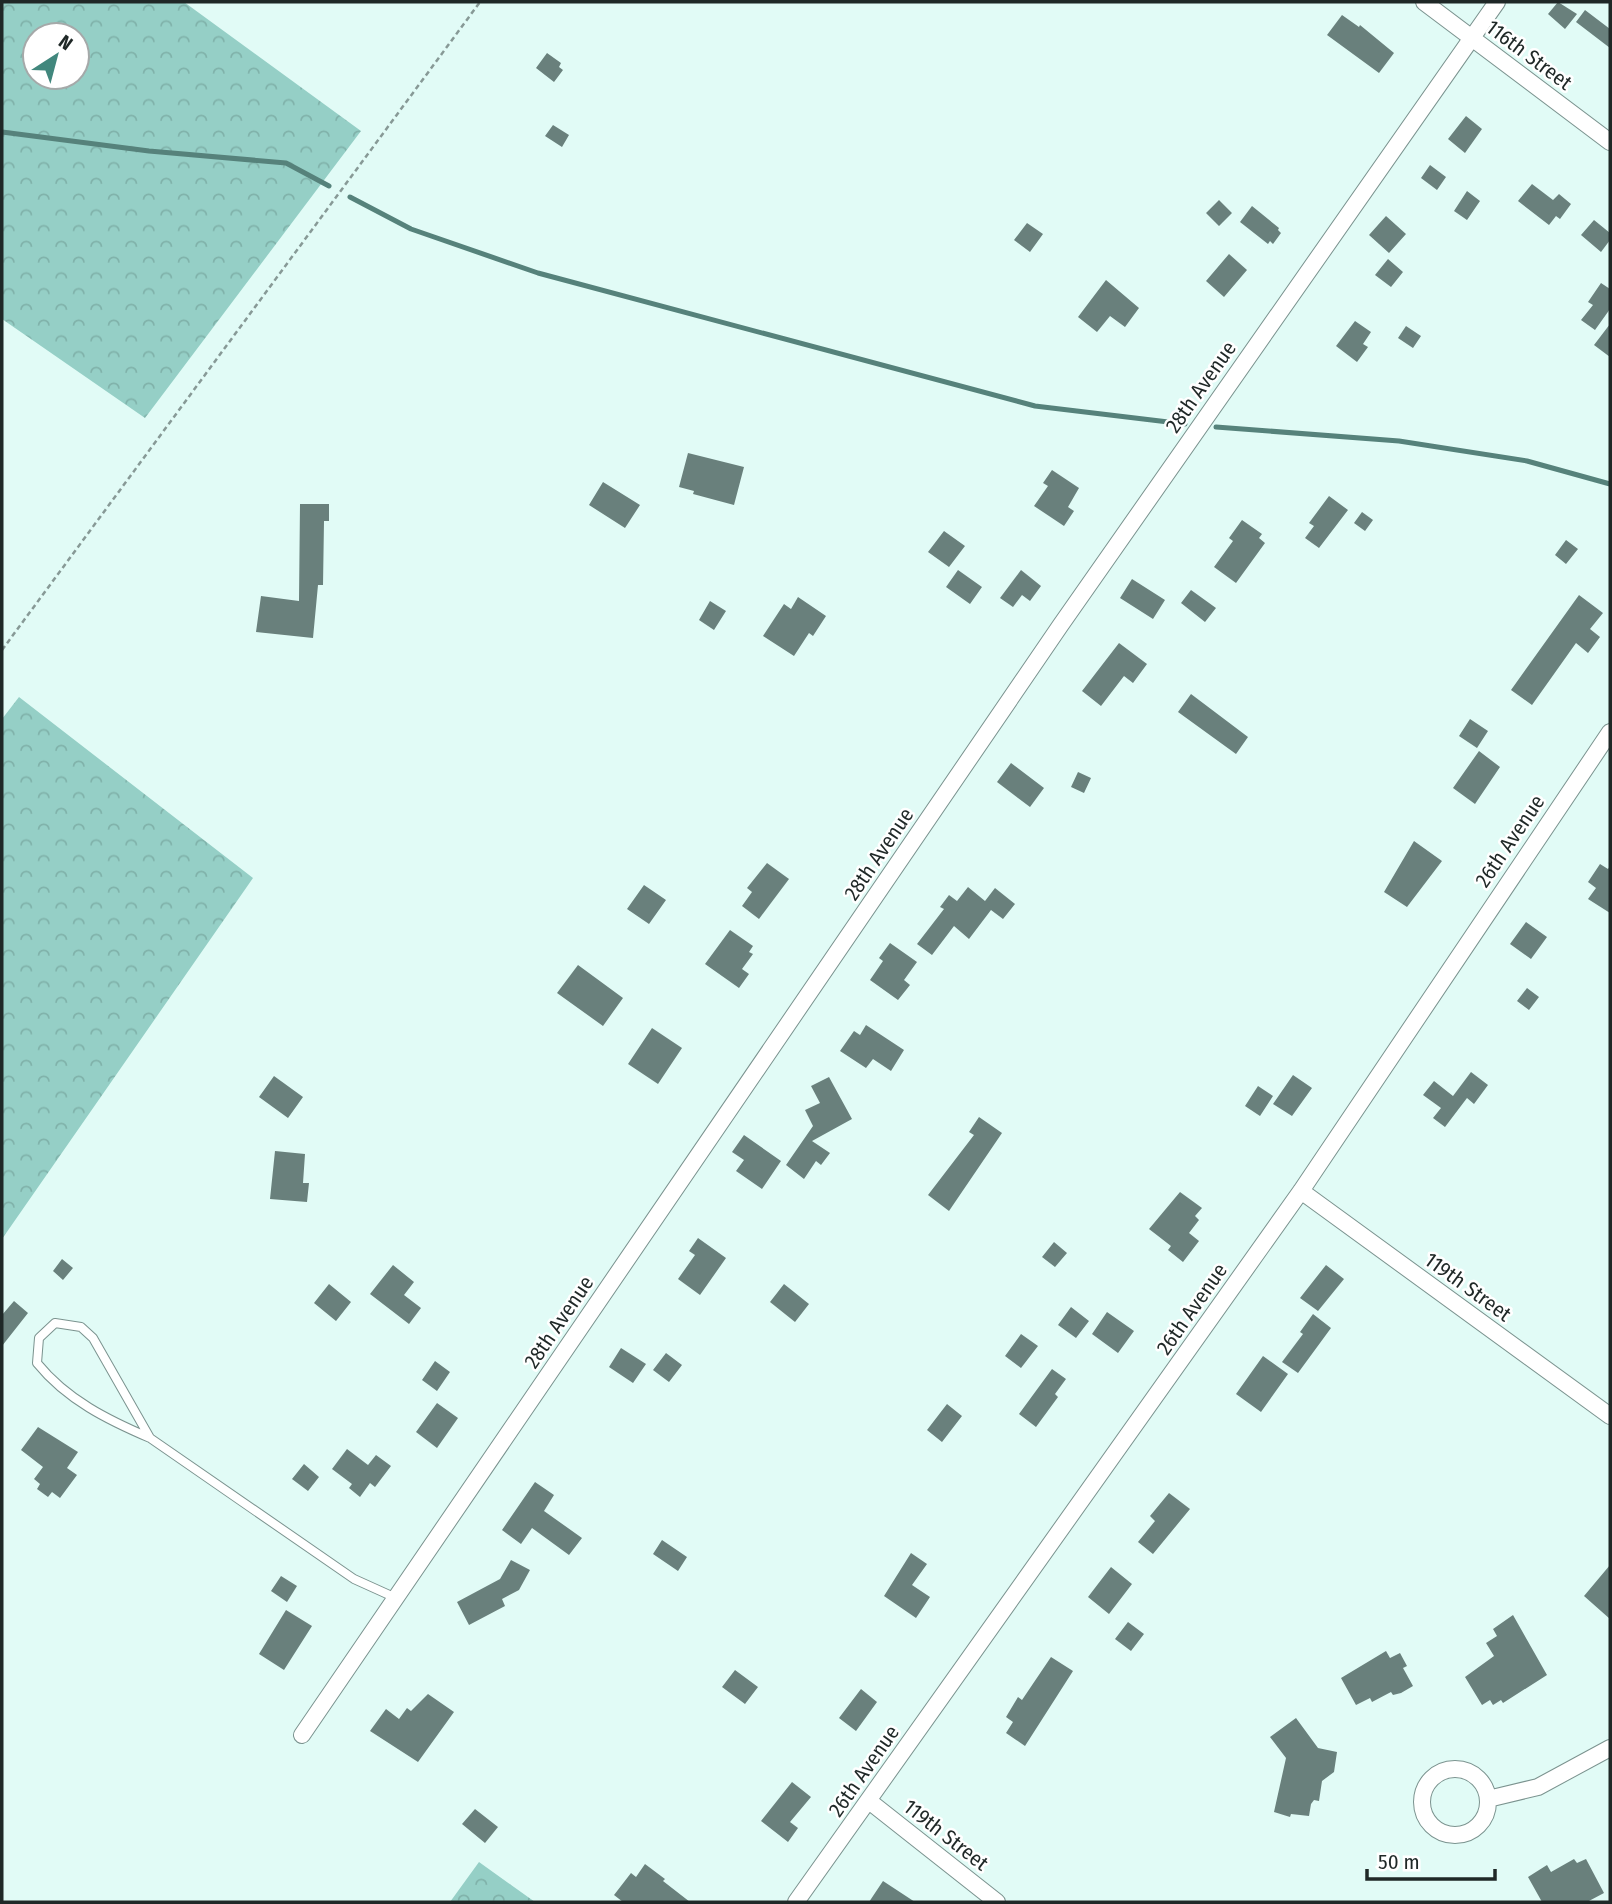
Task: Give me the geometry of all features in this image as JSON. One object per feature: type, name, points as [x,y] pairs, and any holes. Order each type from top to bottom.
[{"type":"street","name":"116th Street","points":[[1423,2],[1610,142]]},
{"type":"street","name":"28th Avenue","points":[[302,1735],[1053,637],[1497,2]]},
{"type":"street","name":"26th Avenue","points":[[796,1902],[1301,1191],[1610,732]]},
{"type":"street","name":"119th Street","points":[[1301,1191],[1610,1416]]},
{"type":"street","points":[[1488,1799],[1538,1787],[1610,1748]]},
{"type":"street","points":[[1449,1769],[1471,1773],[1485,1788],[1488,1799],[1483,1821],[1465,1834],[1454,1836],[1434,1828],[1422,1810],[1424,1788],[1430,1779],[1449,1769]]},
{"type":"street","name":"119th Street","points":[[869,1801],[997,1902]]},
{"type":"lane","points":[[150,1438],[93,1338],[81,1327],[55,1324],[39,1338],[37,1363],[54,1384],[108,1420],[150,1438],[354,1579],[396,1598]]},
{"type":"path","points":[[2,650],[480,2]]},
{"type":"green space","points":[[2,2],[184,2],[361,131],[145,418],[2,319]]},
{"type":"green space","points":[[19,697],[253,878],[2,1239],[2,719]]},
{"type":"green space","points":[[479,1862],[535,1902],[450,1902]]},
{"type":"building","points":[[1558,2],[1577,14],[1565,29],[1548,14]]},
{"type":"building","points":[[1585,10],[1610,29],[1610,48],[1576,22]]},
{"type":"building","points":[[1342,15],[1359,27],[1360,25],[1394,53],[1379,73],[1327,35]]},
{"type":"building","points":[[547,53],[561,63],[559,67],[563,70],[554,82],[536,68]]},
{"type":"building","points":[[1466,116],[1482,129],[1465,153],[1448,139]]},
{"type":"building","points":[[553,125],[569,135],[562,147],[545,136]]},
{"type":"building","points":[[1430,165],[1446,177],[1437,190],[1421,178]]},
{"type":"building","points":[[1532,184],[1553,200],[1559,194],[1571,204],[1560,219],[1556,216],[1549,225],[1518,201]]},
{"type":"building","points":[[1467,191],[1480,201],[1467,220],[1454,211]]},
{"type":"building","points":[[1219,200],[1232,213],[1219,226],[1206,213]]},
{"type":"building","points":[[1252,206],[1279,228],[1281,233],[1273,244],[1270,241],[1268,244],[1240,222]]},
{"type":"building","points":[[1386,216],[1406,234],[1389,253],[1369,235]]},
{"type":"building","points":[[1594,220],[1610,233],[1610,240],[1601,252],[1581,235]]},
{"type":"building","points":[[1027,223],[1043,234],[1030,252],[1014,240]]},
{"type":"building","points":[[1229,254],[1247,270],[1224,297],[1206,281]]},
{"type":"building","points":[[1388,259],[1403,272],[1391,287],[1375,275]]},
{"type":"building","points":[[1106,280],[1139,308],[1125,327],[1110,316],[1097,332],[1078,317]]},
{"type":"building","points":[[1601,283],[1610,289],[1610,309],[1595,330],[1581,320],[1593,305],[1588,302]]},
{"type":"building","points":[[1355,321],[1371,332],[1363,344],[1368,347],[1357,362],[1336,346]]},
{"type":"building","points":[[1610,324],[1610,357],[1594,345]]},
{"type":"building","points":[[1406,326],[1421,336],[1413,348],[1398,338]]},
{"type":"building","points":[[688,453],[744,467],[734,505],[693,494],[694,491],[679,487]]},
{"type":"building","points":[[1052,470],[1079,488],[1068,507],[1074,511],[1064,526],[1034,506],[1048,486],[1043,483]]},
{"type":"building","points":[[603,482],[640,505],[625,528],[589,505]]},
{"type":"building","points":[[1329,496],[1348,510],[1319,548],[1305,538],[1314,526],[1309,523]]},
{"type":"building","points":[[300,504],[329,504],[329,521],[324,521],[323,585],[318,585],[313,638],[256,632],[261,596],[299,601]]},
{"type":"building","points":[[1362,512],[1373,520],[1365,531],[1354,523]]},
{"type":"building","points":[[1242,520],[1262,534],[1259,538],[1265,543],[1236,583],[1214,567],[1233,541],[1229,538]]},
{"type":"building","points":[[944,531],[965,546],[949,567],[928,552]]},
{"type":"building","points":[[1566,540],[1578,549],[1566,564],[1555,555]]},
{"type":"building","points":[[958,570],[982,587],[970,604],[946,587]]},
{"type":"building","points":[[1021,570],[1041,586],[1030,601],[1022,595],[1013,607],[1000,598]]},
{"type":"building","points":[[1132,579],[1165,600],[1153,619],[1120,598]]},
{"type":"building","points":[[1191,590],[1216,608],[1205,622],[1181,603]]},
{"type":"building","points":[[1579,595],[1603,613],[1590,629],[1600,637],[1588,653],[1576,643],[1532,705],[1511,690]]},
{"type":"building","points":[[798,597],[826,616],[813,636],[809,633],[794,656],[763,636],[784,604],[791,609]]},
{"type":"building","points":[[710,601],[726,611],[714,630],[699,620]]},
{"type":"building","points":[[1119,643],[1147,664],[1133,683],[1124,676],[1101,706],[1082,691]]},
{"type":"building","points":[[1191,694],[1248,737],[1236,754],[1178,712]]},
{"type":"building","points":[[1470,719],[1488,731],[1477,748],[1459,736]]},
{"type":"building","points":[[1479,751],[1500,767],[1475,804],[1453,788]]},
{"type":"building","points":[[1011,763],[1044,788],[1030,807],[997,782]]},
{"type":"building","points":[[1078,772],[1091,778],[1084,793],[1071,787]]},
{"type":"building","points":[[1414,841],[1442,861],[1407,907],[1384,892]]},
{"type":"building","points":[[767,863],[789,879],[759,919],[742,906],[752,892],[747,888]]},
{"type":"building","points":[[1600,864],[1608,869],[1610,866],[1610,913],[1588,899],[1596,888],[1588,882]]},
{"type":"building","points":[[644,885],[666,900],[649,924],[627,909]]},
{"type":"building","points":[[968,887],[985,901],[995,888],[1015,904],[1003,919],[991,910],[969,939],[954,926],[932,955],[917,944],[944,909],[940,907],[949,895],[957,901]]},
{"type":"building","points":[[1526,922],[1547,937],[1531,959],[1510,944]]},
{"type":"building","points":[[730,930],[753,946],[749,952],[753,954],[742,969],[749,974],[739,988],[705,964]]},
{"type":"building","points":[[890,943],[917,962],[904,980],[910,985],[898,1000],[870,980],[883,961],[879,958]]},
{"type":"building","points":[[578,965],[623,998],[603,1026],[557,993]]},
{"type":"building","points":[[1527,988],[1539,997],[1529,1010],[1517,1001]]},
{"type":"building","points":[[866,1025],[904,1050],[891,1071],[873,1059],[866,1068],[840,1051],[854,1031],[860,1035]]},
{"type":"building","points":[[652,1028],[682,1048],[658,1084],[628,1064]]},
{"type":"building","points":[[1471,1072],[1488,1085],[1474,1104],[1467,1098],[1445,1127],[1433,1118],[1441,1108],[1423,1095],[1434,1081],[1453,1096]]},
{"type":"building","points":[[1293,1075],[1312,1088],[1292,1116],[1273,1104]]},
{"type":"building","points":[[274,1076],[303,1097],[288,1118],[259,1097]]},
{"type":"building","points":[[829,1077],[852,1119],[812,1141],[830,1153],[821,1165],[816,1161],[804,1179],[786,1165],[813,1126],[805,1110],[820,1103],[811,1086]]},
{"type":"building","points":[[1258,1086],[1273,1096],[1260,1116],[1245,1106]]},
{"type":"building","points":[[979,1117],[1002,1133],[949,1211],[928,1195],[974,1135],[969,1132]]},
{"type":"building","points":[[744,1135],[781,1161],[762,1189],[736,1171],[744,1160],[732,1152]]},
{"type":"building","points":[[275,1151],[305,1154],[303,1183],[309,1183],[307,1202],[270,1199]]},
{"type":"building","points":[[1180,1192],[1202,1208],[1195,1216],[1199,1220],[1189,1233],[1199,1241],[1183,1262],[1168,1250],[1171,1246],[1149,1229]]},
{"type":"building","points":[[698,1238],[726,1258],[700,1295],[678,1279],[695,1255],[689,1251]]},
{"type":"building","points":[[1054,1242],[1067,1253],[1055,1267],[1042,1257]]},
{"type":"building","points":[[62,1259],[73,1268],[63,1280],[53,1271]]},
{"type":"building","points":[[393,1265],[414,1282],[404,1295],[421,1308],[409,1324],[370,1294]]},
{"type":"building","points":[[1326,1265],[1344,1279],[1318,1311],[1300,1298]]},
{"type":"building","points":[[329,1284],[351,1302],[336,1321],[314,1303]]},
{"type":"building","points":[[784,1284],[809,1304],[795,1322],[770,1302]]},
{"type":"building","points":[[14,1301],[28,1313],[2,1346],[2,1315]]},
{"type":"building","points":[[1071,1307],[1089,1321],[1076,1338],[1058,1325]]},
{"type":"building","points":[[1107,1312],[1134,1331],[1118,1353],[1092,1334]]},
{"type":"building","points":[[1313,1314],[1331,1328],[1298,1373],[1282,1362],[1303,1334],[1300,1332]]},
{"type":"building","points":[[1021,1334],[1038,1346],[1021,1368],[1005,1356]]},
{"type":"building","points":[[621,1348],[646,1364],[633,1383],[609,1367]]},
{"type":"building","points":[[666,1353],[682,1365],[669,1382],[653,1370]]},
{"type":"building","points":[[1263,1356],[1288,1374],[1261,1412],[1236,1394]]},
{"type":"building","points":[[435,1361],[450,1372],[437,1391],[422,1380]]},
{"type":"building","points":[[1052,1369],[1066,1379],[1055,1394],[1058,1397],[1036,1427],[1019,1414]]},
{"type":"building","points":[[437,1403],[458,1418],[437,1448],[416,1432]]},
{"type":"building","points":[[947,1404],[962,1416],[942,1442],[927,1430]]},
{"type":"building","points":[[38,1427],[78,1452],[67,1468],[77,1475],[60,1498],[52,1492],[48,1497],[37,1489],[40,1484],[34,1479],[43,1467],[21,1450]]},
{"type":"building","points":[[347,1449],[368,1465],[376,1455],[391,1466],[375,1487],[370,1483],[360,1497],[349,1488],[352,1484],[332,1469]]},
{"type":"building","points":[[304,1464],[319,1477],[308,1491],[292,1479]]},
{"type":"building","points":[[535,1482],[554,1495],[544,1511],[582,1538],[569,1555],[532,1528],[521,1544],[502,1530]]},
{"type":"building","points":[[1169,1493],[1190,1509],[1153,1554],[1138,1542],[1155,1521],[1150,1516]]},
{"type":"building","points":[[662,1540],[687,1557],[678,1571],[653,1554]]},
{"type":"building","points":[[911,1553],[927,1564],[912,1585],[930,1597],[916,1618],[884,1596]]},
{"type":"building","points":[[511,1560],[530,1570],[519,1590],[502,1599],[505,1606],[469,1625],[457,1602],[500,1579]]},
{"type":"building","points":[[1610,1565],[1610,1619],[1584,1596]]},
{"type":"building","points":[[1111,1567],[1132,1584],[1109,1614],[1088,1597]]},
{"type":"building","points":[[281,1576],[297,1586],[287,1602],[271,1591]]},
{"type":"building","points":[[286,1610],[312,1626],[284,1670],[259,1654]]},
{"type":"building","points":[[1513,1615],[1547,1675],[1503,1703],[1501,1700],[1493,1705],[1490,1700],[1482,1705],[1465,1677],[1494,1656],[1486,1643],[1497,1636],[1493,1629]]},
{"type":"building","points":[[1128,1622],[1144,1634],[1131,1651],[1115,1639]]},
{"type":"building","points":[[1386,1651],[1390,1658],[1400,1653],[1407,1666],[1403,1668],[1413,1686],[1401,1693],[1393,1695],[1391,1692],[1372,1702],[1370,1698],[1356,1705],[1341,1678]]},
{"type":"building","points":[[1051,1657],[1073,1671],[1025,1746],[1006,1733],[1013,1722],[1006,1717],[1018,1697],[1022,1700]]},
{"type":"building","points":[[735,1670],[758,1687],[745,1704],[722,1687]]},
{"type":"building","points":[[861,1689],[877,1702],[856,1731],[839,1718]]},
{"type":"building","points":[[428,1694],[454,1712],[418,1762],[370,1731],[386,1709],[399,1719],[407,1708],[411,1711]]},
{"type":"building","points":[[1296,1718],[1318,1748],[1337,1752],[1334,1772],[1322,1781],[1319,1801],[1314,1800],[1311,1804],[1309,1816],[1291,1814],[1290,1817],[1274,1812],[1286,1758],[1270,1737]]},
{"type":"building","points":[[792,1782],[811,1797],[790,1822],[798,1828],[788,1842],[761,1821]]},
{"type":"building","points":[[475,1809],[498,1827],[485,1843],[462,1824]]},
{"type":"building","points":[[1574,1859],[1577,1863],[1586,1859],[1604,1893],[1587,1902],[1542,1902],[1528,1877],[1547,1865],[1551,1872]]},
{"type":"building","points":[[645,1864],[690,1902],[623,1902],[614,1895],[631,1873],[636,1877]]},
{"type":"building","points":[[883,1881],[915,1902],[869,1902]]},
{"type":"waterway","points":[[2,132],[149,151],[286,163],[329,186]]},
{"type":"waterway","points":[[350,197],[411,229],[538,273],[1035,406],[1185,424]]},
{"type":"waterway","points":[[1216,427],[1399,441],[1527,461],[1610,484]]}]
